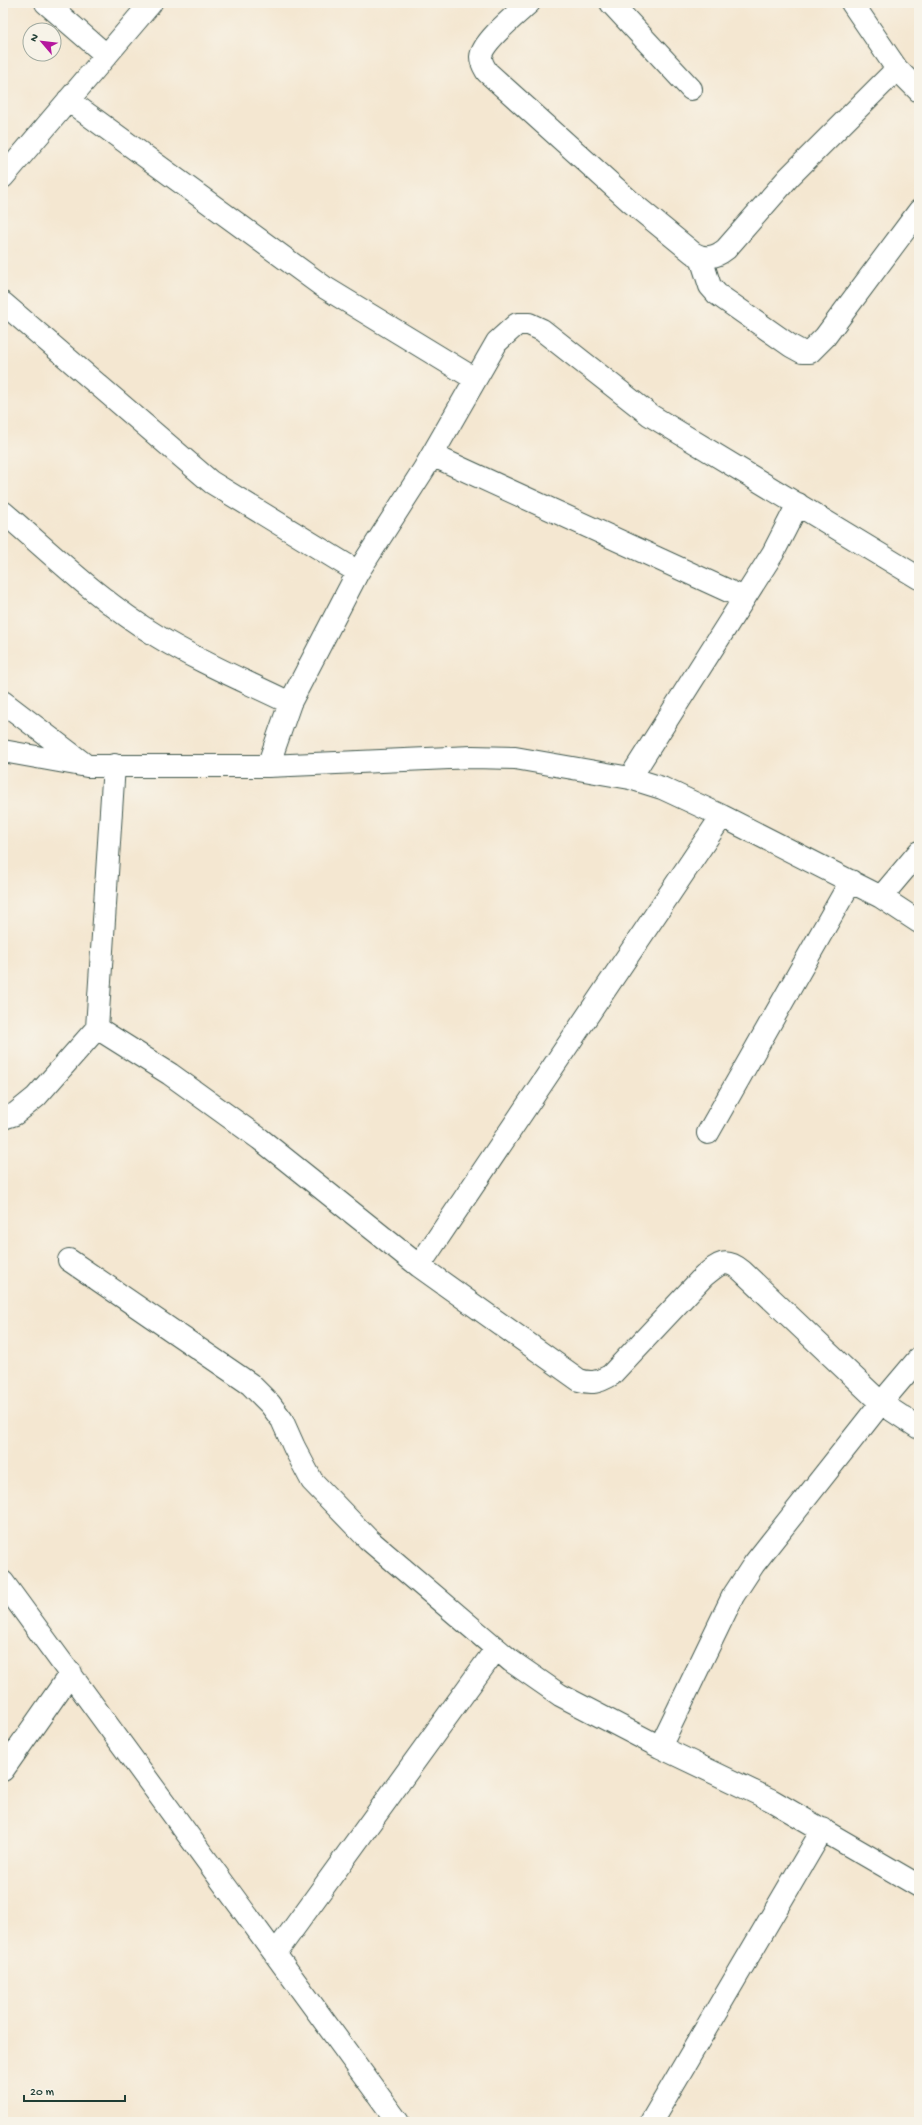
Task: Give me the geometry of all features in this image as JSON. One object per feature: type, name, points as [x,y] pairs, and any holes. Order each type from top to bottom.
[{"type":"street","points":[[46,3],[106,55]]},
{"type":"street","points":[[3,177],[151,3]]},
{"type":"street","points":[[529,3],[485,46],[482,60],[487,72],[632,203],[701,258],[710,286],[717,294],[791,346],[802,352],[810,352],[825,336],[919,211]]},
{"type":"street","points":[[611,3],[691,89]]},
{"type":"street","points":[[852,3],[897,69],[919,91]]},
{"type":"street","points":[[701,258],[718,255],[726,249],[789,177],[897,69]]},
{"type":"street","points":[[68,100],[324,286],[475,378]]},
{"type":"street","points":[[3,303],[211,482],[358,572]]},
{"type":"street","points":[[268,766],[290,703],[358,572],[432,455],[496,342],[516,324],[530,324],[542,330],[650,415],[919,578]]},
{"type":"street","points":[[432,455],[744,598]]},
{"type":"street","points":[[630,778],[773,553],[798,504]]},
{"type":"street","points":[[3,512],[114,607],[156,635],[189,654],[290,703]]},
{"type":"street","points":[[3,702],[87,766]]},
{"type":"street","points":[[3,750],[87,766],[268,766],[472,757],[508,758],[630,778],[662,788],[722,816],[881,897],[919,922]]},
{"type":"street","points":[[3,1118],[15,1114],[36,1097],[97,1028],[114,765]]},
{"type":"street","points":[[419,1266],[722,816]]},
{"type":"street","points":[[881,897],[919,852]]},
{"type":"street","points":[[708,1133],[851,881]]},
{"type":"street","points":[[97,1028],[170,1074],[260,1139],[419,1266],[570,1374],[589,1383],[600,1382],[611,1375],[703,1277],[720,1263],[727,1262],[742,1271],[881,1403],[919,1428]]},
{"type":"street","points":[[69,1260],[250,1384],[270,1404],[282,1420],[312,1481],[368,1539],[496,1649],[560,1695],[660,1747],[771,1800],[919,1886]]},
{"type":"street","points":[[660,1747],[733,1596],[754,1564],[881,1403],[919,1358]]},
{"type":"street","points":[[3,1582],[398,2122]]},
{"type":"street","points":[[275,1954],[496,1649]]},
{"type":"street","points":[[3,1770],[71,1673]]},
{"type":"street","points":[[651,2122],[823,1829]]}]
